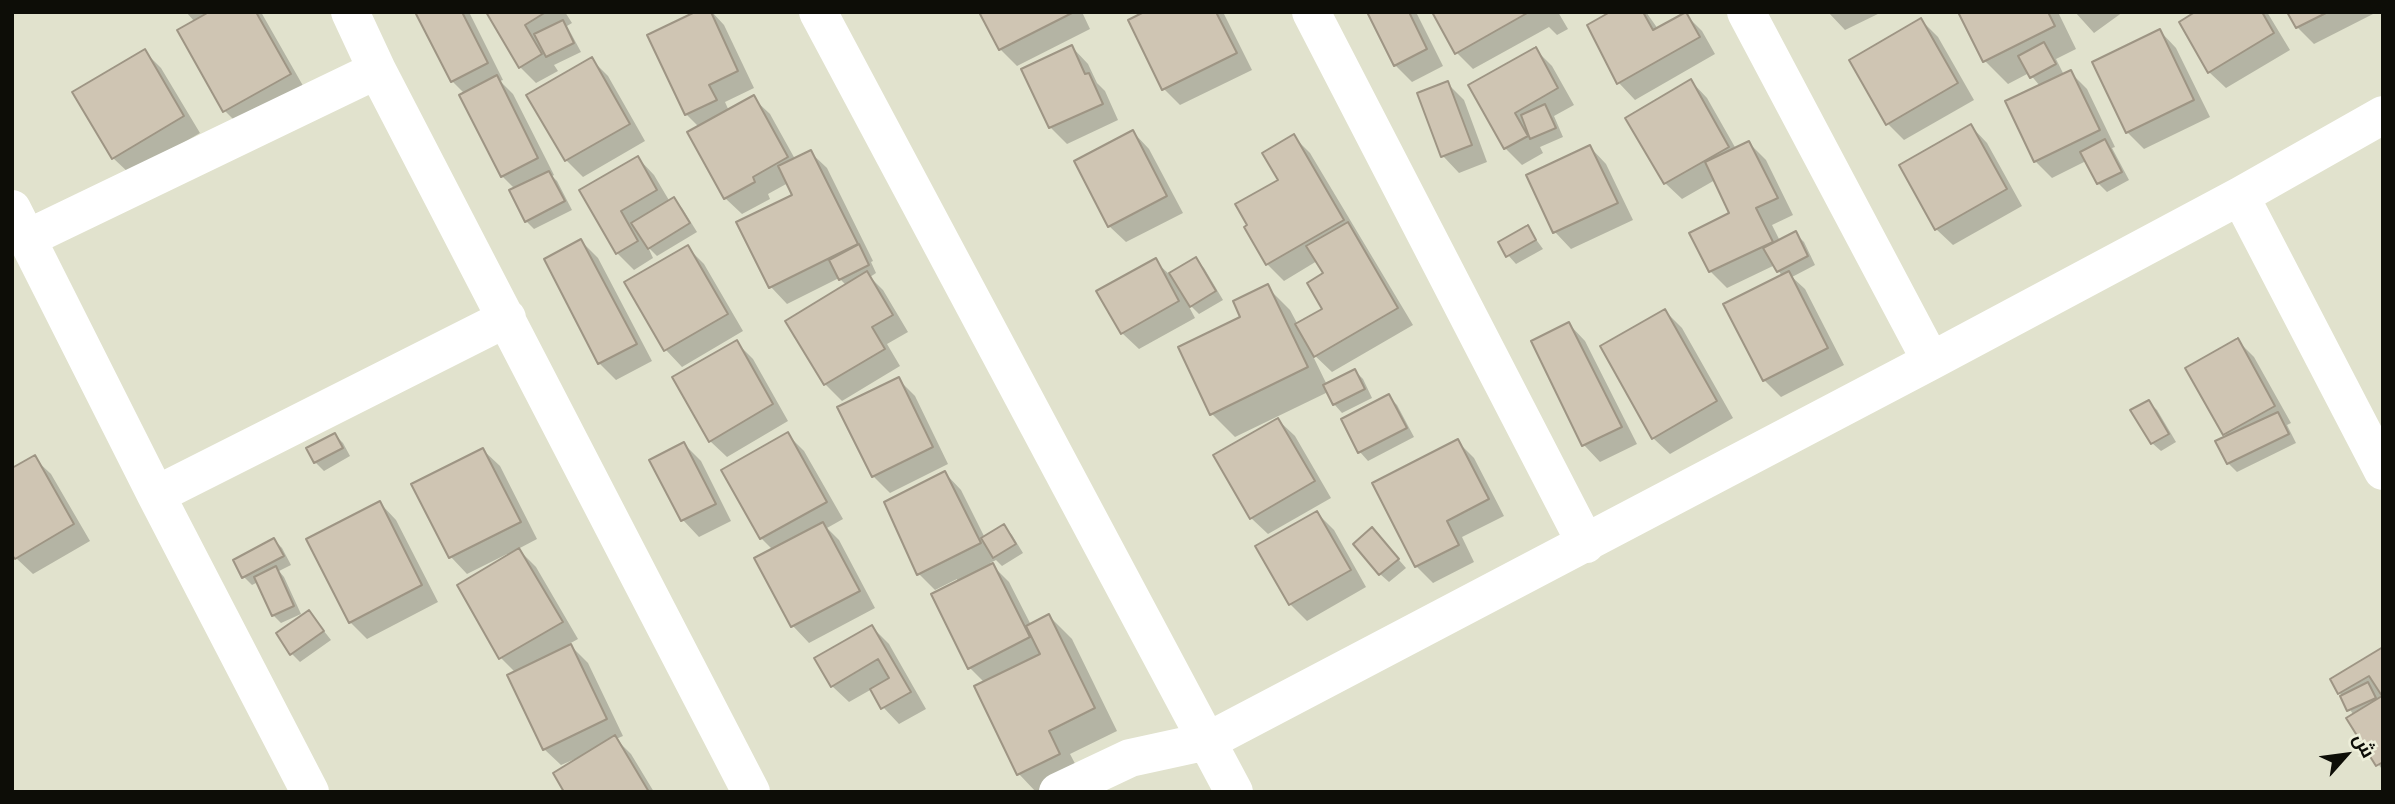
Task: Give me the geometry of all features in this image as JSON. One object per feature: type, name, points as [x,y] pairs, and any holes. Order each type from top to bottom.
[{"type":"street","points":[[350,12],[377,70],[751,792]]},
{"type":"street","points":[[818,12],[1234,792]]},
{"type":"street","points":[[1311,12],[1587,544]]},
{"type":"street","points":[[1746,12],[1931,361]]},
{"type":"street","points":[[310,792],[156,495],[20,224],[377,70]]},
{"type":"street","points":[[1058,792],[1130,758],[1208,741],[1931,361],[2240,196],[2383,115]]},
{"type":"street","points":[[2240,196],[2383,471]]},
{"type":"street","points":[[156,495],[506,318]]},
{"type":"building","points":[[209,12],[256,12],[291,74],[223,112],[177,30]]},
{"type":"building","points":[[415,12],[462,12],[488,63],[451,82]]},
{"type":"building","points":[[486,12],[546,12],[525,25],[542,54],[519,68]]},
{"type":"building","points":[[695,12],[711,12],[738,71],[709,85],[717,100],[685,115],[647,35]]},
{"type":"building","points":[[1074,12],[999,50],[980,14]]},
{"type":"building","points":[[1144,12],[1216,12],[1237,53],[1162,90],[1128,20]]},
{"type":"building","points":[[1367,12],[1409,12],[1427,49],[1394,66]]},
{"type":"building","points":[[1432,12],[1529,12],[1455,54]]},
{"type":"building","points":[[1610,12],[1643,12],[1653,30],[1686,12],[1700,37],[1617,84],[1587,25]]},
{"type":"building","points":[[1958,12],[2048,12],[2055,26],[1983,62]]},
{"type":"building","points":[[2195,12],[2262,12],[2274,33],[2208,73],[2179,22]]},
{"type":"building","points":[[2287,12],[2328,12],[2296,28]]},
{"type":"building","points":[[1921,18],[1958,83],[1886,125],[1849,60]]},
{"type":"building","points":[[563,20],[574,43],[546,57],[534,34]]},
{"type":"building","points":[[2160,29],[2194,100],[2126,133],[2092,62]]},
{"type":"building","points":[[2044,42],[2056,64],[2030,78],[2018,56]]},
{"type":"building","points":[[1072,45],[1103,104],[1049,128],[1021,69]]},
{"type":"building","points":[[1536,47],[1558,88],[1515,113],[1528,136],[1504,149],[1468,85]]},
{"type":"building","points":[[145,49],[184,116],[112,159],[72,92]]},
{"type":"building","points":[[592,57],[630,124],[565,161],[526,95]]},
{"type":"building","points":[[2071,70],[2100,130],[2034,162],[2005,101]]},
{"type":"building","points":[[497,75],[538,158],[501,177],[459,95]]},
{"type":"building","points":[[1691,79],[1729,147],[1664,184],[1625,118]]},
{"type":"building","points":[[1448,81],[1472,145],[1441,157],[1417,93]]},
{"type":"building","points":[[754,95],[788,157],[753,177],[755,182],[724,199],[687,132]]},
{"type":"building","points":[[1545,104],[1556,128],[1530,139],[1521,115]]},
{"type":"building","points":[[1971,124],[2007,189],[1935,230],[1899,165]]},
{"type":"building","points":[[1133,130],[1167,196],[1108,227],[1074,161]]},
{"type":"building","points":[[1294,134],[1344,220],[1266,265],[1244,227],[1247,225],[1235,204],[1278,180],[1262,153]]},
{"type":"building","points":[[2105,139],[2122,172],[2097,184],[2080,152]]},
{"type":"building","points":[[1749,141],[1778,198],[1756,208],[1773,242],[1709,272],[1689,233],[1729,213],[1705,162]]},
{"type":"building","points":[[1590,145],[1618,203],[1553,233],[1526,175]]},
{"type":"building","points":[[811,150],[858,244],[769,288],[736,222],[792,195],[778,166]]},
{"type":"building","points":[[638,156],[657,190],[621,211],[638,241],[616,254],[579,190]]},
{"type":"building","points":[[549,171],[565,201],[525,222],[509,190]]},
{"type":"building","points":[[674,197],[690,223],[648,249],[631,223]]},
{"type":"building","points":[[1348,222],[1398,308],[1314,357],[1295,324],[1322,309],[1307,283],[1323,273],[1306,246]]},
{"type":"building","points":[[1528,225],[1536,240],[1506,257],[1498,242]]},
{"type":"building","points":[[1796,231],[1808,256],[1777,272],[1763,248]]},
{"type":"building","points":[[581,239],[637,344],[598,364],[544,259]]},
{"type":"building","points":[[859,244],[869,265],[839,280],[829,260]]},
{"type":"building","points":[[688,245],[728,314],[664,351],[624,282]]},
{"type":"building","points":[[1196,257],[1216,291],[1190,307],[1169,273]]},
{"type":"building","points":[[1156,258],[1179,301],[1121,334],[1096,291]]},
{"type":"building","points":[[867,271],[893,315],[872,327],[885,349],[824,385],[785,321]]},
{"type":"building","points":[[1789,271],[1828,348],[1763,381],[1723,304]]},
{"type":"building","points":[[1268,284],[1308,367],[1210,415],[1178,347],[1240,317],[1233,301]]},
{"type":"building","points":[[1665,309],[1717,401],[1652,439],[1600,346]]},
{"type":"building","points":[[1569,322],[1622,427],[1582,446],[1531,341]]},
{"type":"building","points":[[2238,338],[2275,406],[2223,435],[2185,368]]},
{"type":"building","points":[[737,340],[773,404],[709,442],[672,377]]},
{"type":"building","points":[[1355,369],[1365,389],[1333,405],[1323,385]]},
{"type":"building","points":[[899,377],[933,447],[872,477],[837,407]]},
{"type":"building","points":[[1389,394],[1407,428],[1358,453],[1341,419]]},
{"type":"building","points":[[2149,400],[2169,434],[2151,444],[2130,410]]},
{"type":"building","points":[[2278,412],[2289,434],[2227,464],[2215,441]]},
{"type":"building","points":[[1278,418],[1315,481],[1250,519],[1213,455]]},
{"type":"building","points":[[788,432],[827,502],[760,539],[721,470]]},
{"type":"building","points":[[335,433],[343,448],[314,463],[306,448]]},
{"type":"building","points":[[1458,439],[1489,499],[1447,521],[1459,545],[1415,567],[1372,483]]},
{"type":"building","points":[[684,442],[716,504],[681,521],[649,460]]},
{"type":"building","points":[[483,448],[521,522],[449,558],[411,484]]},
{"type":"building","points":[[35,455],[74,524],[15,559],[12,555],[12,468]]},
{"type":"building","points":[[945,471],[981,543],[917,575],[884,502]]},
{"type":"building","points":[[380,501],[422,585],[349,623],[306,539]]},
{"type":"building","points":[[1317,511],[1351,570],[1289,605],[1255,546]]},
{"type":"building","points":[[823,522],[860,591],[791,627],[754,558]]},
{"type":"building","points":[[1004,524],[1016,544],[993,558],[981,538]]},
{"type":"building","points":[[1372,527],[1399,559],[1379,575],[1353,544]]},
{"type":"building","points":[[274,538],[284,556],[242,578],[233,560]]},
{"type":"building","points":[[519,548],[563,622],[499,659],[457,585]]},
{"type":"building","points":[[993,563],[1030,637],[968,669],[931,594]]},
{"type":"building","points":[[276,566],[294,606],[272,616],[254,577]]},
{"type":"building","points":[[309,610],[324,631],[290,655],[276,633]]},
{"type":"building","points":[[1049,614],[1095,708],[1049,731],[1060,754],[1017,775],[974,686],[1040,654],[1026,626]]},
{"type":"building","points":[[872,625],[911,692],[881,709],[870,689],[889,678],[878,659],[831,687],[814,658]]},
{"type":"building","points":[[571,644],[607,719],[543,750],[507,675]]},
{"type":"building","points":[[2383,647],[2383,762],[2376,766],[2346,718],[2382,696],[2369,676],[2338,694],[2330,679]]},
{"type":"building","points":[[2368,682],[2376,698],[2347,711],[2340,696]]},
{"type":"building","points":[[615,735],[649,792],[564,792],[553,773]]}]
